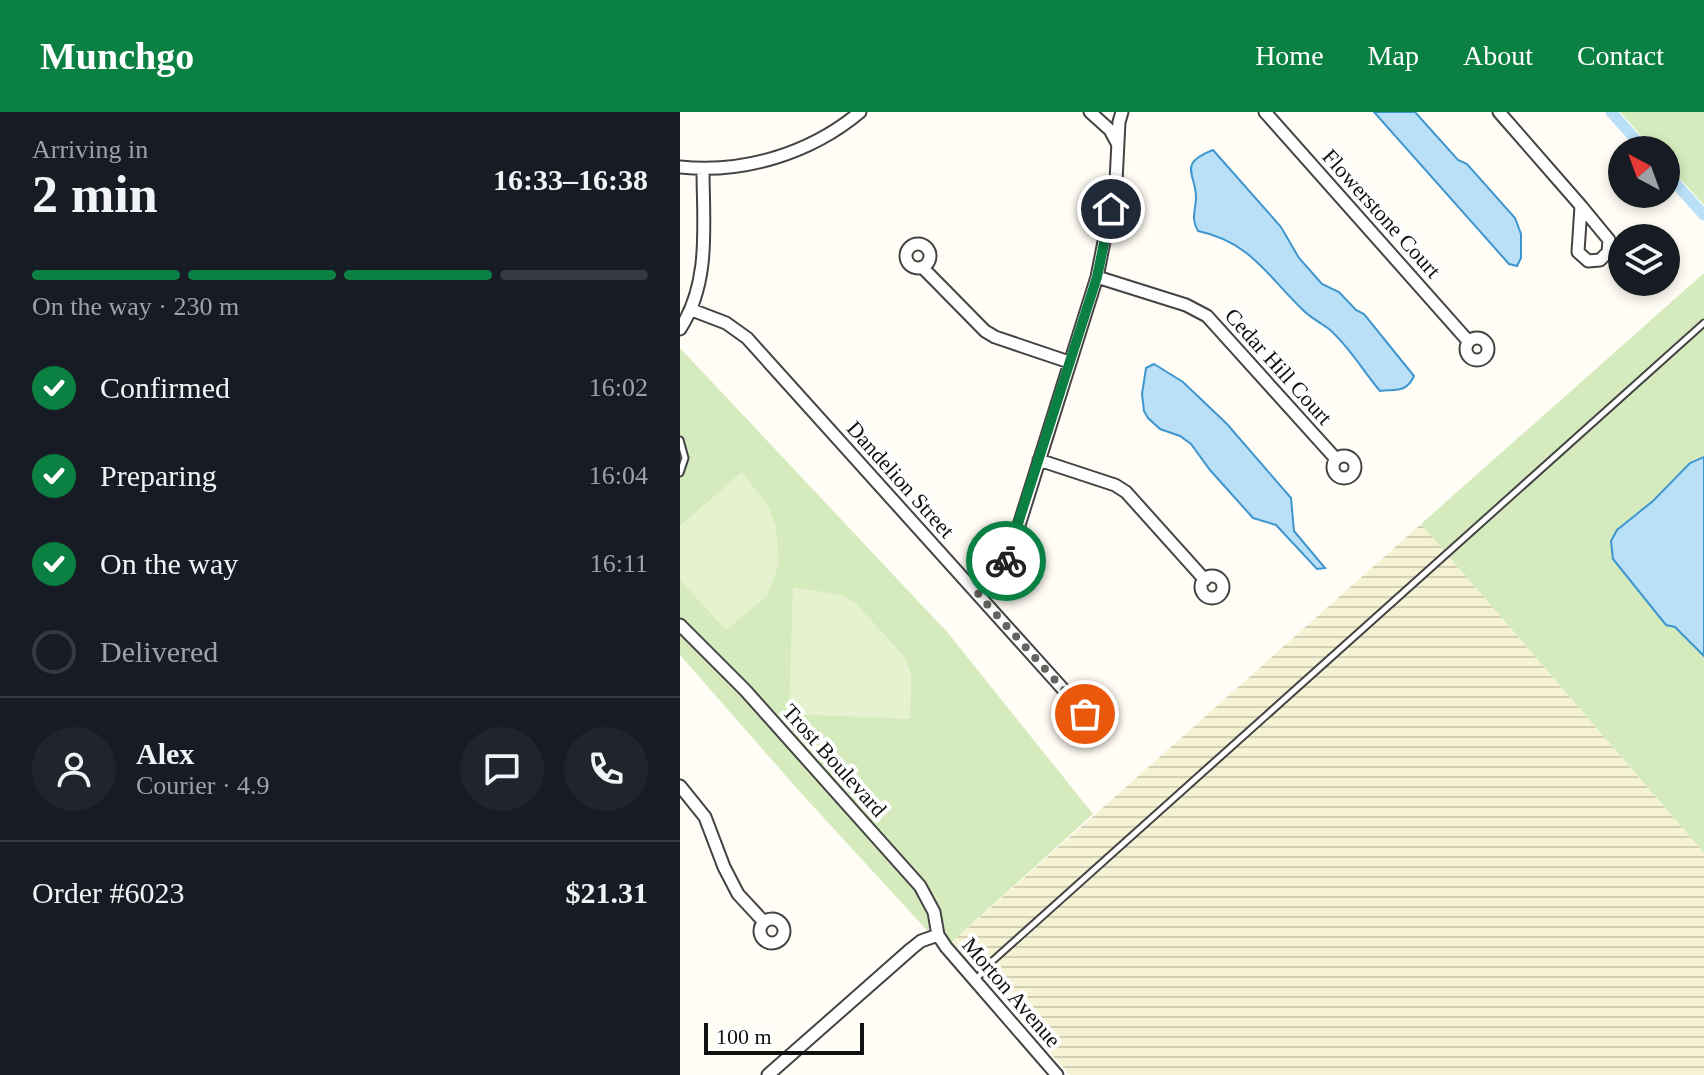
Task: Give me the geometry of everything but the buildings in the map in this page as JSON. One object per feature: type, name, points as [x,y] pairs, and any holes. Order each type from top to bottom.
[{"type":"street","points":[[680,167],[703,169],[750,164],[778,157],[821,139],[860,112]]},
{"type":"street","points":[[1090,112],[1110,130],[1117,144]]},
{"type":"street","points":[[978,594],[996,577],[1009,557],[1097,277],[1116,181],[1122,112]]},
{"type":"street","name":"Flowerstone Court","points":[[1265,112],[1469,342]]},
{"type":"street","points":[[1499,112],[1581,206],[1609,240],[1608,252],[1600,260],[1588,261],[1578,252],[1581,206]]},
{"type":"street","points":[[680,329],[692,310],[699,286],[703,258],[703,169]]},
{"type":"street","points":[[922,267],[985,331],[1069,362]]},
{"type":"street","name":"Cedar Hill Court","points":[[1097,277],[1186,305],[1207,316],[1336,459]]},
{"type":"street","name":"Dandelion Street","points":[[692,310],[729,325],[747,338],[1071,698]]},
{"type":"street","points":[[1039,460],[1115,485],[1126,492],[1205,580]]},
{"type":"street","name":"Trost Boulevard","points":[[680,625],[745,690],[920,886],[934,912],[938,935]]},
{"type":"street","points":[[680,786],[705,817],[738,894],[763,921]]},
{"type":"street","points":[[768,1075],[911,949],[921,941],[938,935]]},
{"type":"street","name":"Morton Avenue","points":[[938,935],[974,982],[1057,1075]]},
{"type":"lane","points":[[974,982],[989,964],[1704,323]]},
{"type":"lane","points":[[680,440],[685,458],[680,473]]},
{"type":"shaded area","points":[[1421,524],[1704,853],[1704,1075],[1070,1075],[952,942]]},
{"type":"green space","points":[[1620,112],[1704,112],[1704,205],[1680,178],[1680,136],[1641,136]]},
{"type":"green space","points":[[1704,273],[1704,457],[1689,463],[1653,501],[1628,520],[1613,559],[1665,625],[1675,627],[1704,656],[1704,853],[1421,524]]},
{"type":"green space","points":[[680,348],[948,633],[1093,814],[944,949],[680,655]]},
{"type":"green space","points":[[742,472],[768,506],[776,528],[779,564],[767,596],[726,630],[680,580],[680,526]]},
{"type":"green space","points":[[793,587],[842,595],[856,604],[904,656],[911,674],[910,719],[789,714]]},
{"type":"water","points":[[1374,112],[1415,112],[1458,160],[1467,164],[1515,218],[1521,234],[1521,258],[1517,266],[1509,264]]},
{"type":"water","points":[[1213,150],[1281,227],[1299,258],[1322,284],[1339,292],[1364,314],[1414,376],[1408,385],[1380,391],[1336,336],[1304,311],[1257,262],[1232,243],[1198,231],[1194,219],[1196,191],[1192,165]]},
{"type":"water","points":[[1154,364],[1183,382],[1227,424],[1291,498],[1294,531],[1325,568],[1317,569],[1276,525],[1253,518],[1191,444],[1180,436],[1160,429],[1148,418],[1142,394],[1146,368]]},
{"type":"water","points":[[1704,457],[1704,656],[1675,627],[1666,625],[1613,559],[1611,541],[1617,530],[1653,501],[1690,463]]},
{"type":"waterway","points":[[1611,112],[1632,136]]},
{"type":"waterway","points":[[1680,188],[1704,215]]},
{"type":"way so far","points":[[1006,561],[996,577],[978,594],[1071,698],[1068,706],[1071,713],[1078,716],[1085,714]]},
{"type":"route","points":[[1006,561],[1097,277],[1111,209]]}]
